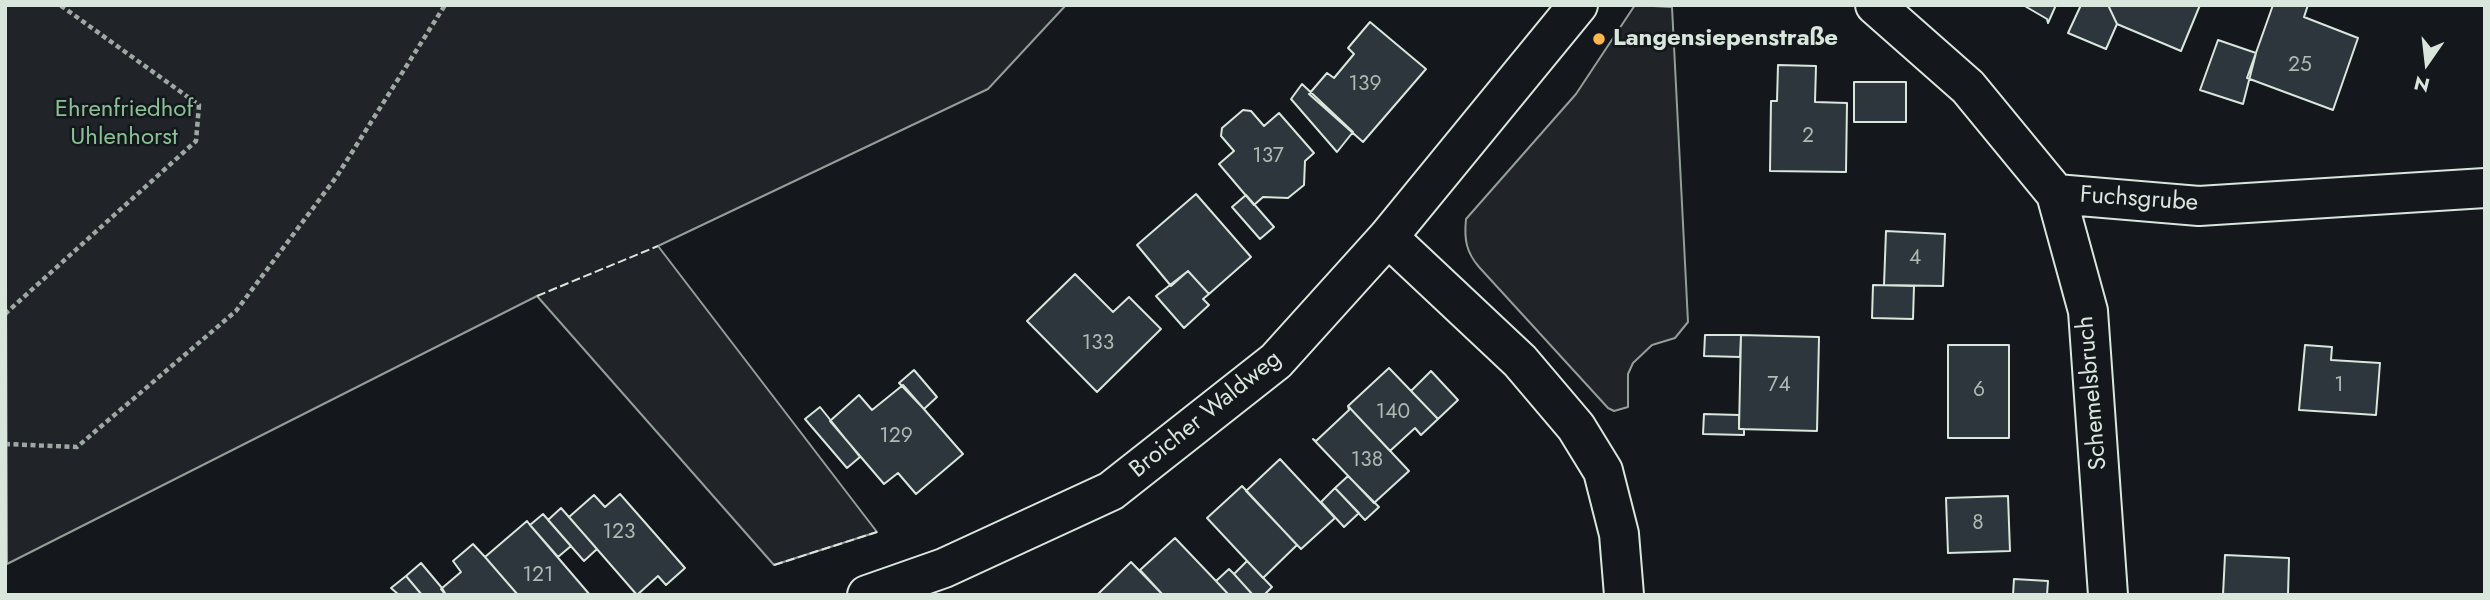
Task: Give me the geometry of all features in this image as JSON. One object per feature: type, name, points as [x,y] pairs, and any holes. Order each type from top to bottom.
[{"type":"street","name":"Broicher Waldweg","points":[[867,595],[944,568],[1111,491],[1276,361],[1388,237],[1578,5]]},
{"type":"street","name":"Fuchsgrube","points":[[1875,5],[1968,87],[2056,194],[2199,206],[2485,188]]},
{"type":"street","name":"Schemelsbruch","points":[[2056,194],[2088,310],[2108,595]]},
{"type":"street","points":[[1388,237],[1520,361],[1576,427],[1603,471],[1619,534],[1623,595]]},
{"type":"path","points":[[5,314],[196,141],[199,104],[60,5]]},
{"type":"path","points":[[5,444],[77,447],[236,311],[337,176],[445,5]]},
{"type":"green space","name":"Ehrenfriedhof Uhlenhorst","points":[[5,5],[1066,5],[988,89],[658,246],[877,532],[774,565],[537,296],[7,564]]},
{"type":"green space","points":[[1635,5],[1672,7],[1688,322],[1675,338],[1652,345],[1633,363],[1628,374],[1628,407],[1614,411],[1608,408],[1479,267],[1469,250],[1465,226],[1466,219],[1576,94]]},
{"type":"building","points":[[2023,5],[2056,5],[2048,23],[2047,19]]},
{"type":"building","points":[[2081,5],[2108,5],[2117,24],[2106,49],[2068,33]]},
{"type":"building","points":[[2108,5],[2200,5],[2181,51],[2117,24]]},
{"type":"building","points":[[2273,5],[2308,5],[2304,17],[2358,38],[2333,110],[2247,78]]},
{"type":"building","points":[[1370,22],[1426,69],[1363,142],[1309,94],[1327,73],[1334,78],[1354,54],[1348,48]]},
{"type":"building","points":[[2218,40],[2256,53],[2243,104],[2200,90]]},
{"type":"building","points":[[1778,65],[1816,66],[1815,102],[1847,103],[1846,172],[1770,171],[1771,101],[1777,101]]},
{"type":"building","points":[[1854,82],[1906,82],[1906,122],[1854,122]]},
{"type":"building","points":[[1302,84],[1353,132],[1337,152],[1291,99]]},
{"type":"building","points":[[1243,110],[1251,111],[1264,126],[1279,113],[1314,153],[1305,161],[1304,185],[1288,198],[1263,197],[1254,205],[1219,164],[1234,151],[1221,136],[1222,128]]},
{"type":"building","points":[[1196,194],[1251,257],[1209,294],[1188,271],[1171,286],[1137,245]]},
{"type":"building","points":[[1246,195],[1274,227],[1260,239],[1232,207]]},
{"type":"building","points":[[1886,231],[1945,234],[1943,286],[1884,285]]},
{"type":"building","points":[[1188,271],[1209,294],[1203,299],[1209,305],[1184,328],[1156,296]]},
{"type":"building","points":[[1075,274],[1113,312],[1129,297],[1161,329],[1097,392],[1027,321]]},
{"type":"building","points":[[1873,285],[1914,286],[1913,319],[1872,318]]},
{"type":"building","points":[[1705,335],[1741,335],[1740,357],[1704,356]]},
{"type":"building","points":[[1741,335],[1819,337],[1817,431],[1739,429]]},
{"type":"building","points":[[1948,345],[2009,345],[2009,438],[1948,438]]},
{"type":"building","points":[[2305,345],[2332,347],[2331,360],[2380,363],[2376,415],[2299,410]]},
{"type":"building","points":[[1389,368],[1438,419],[1421,435],[1415,428],[1390,451],[1348,406]]},
{"type":"building","points":[[914,370],[937,397],[924,409],[899,383]]},
{"type":"building","points":[[1431,371],[1458,400],[1438,419],[1411,391]]},
{"type":"building","points":[[903,385],[963,454],[916,494],[898,473],[884,484],[830,421],[859,395],[872,410]]},
{"type":"building","points":[[1348,406],[1409,471],[1374,503],[1313,439],[1316,441],[1349,410]]},
{"type":"building","points":[[820,407],[860,457],[847,468],[805,419]]},
{"type":"building","points":[[1704,414],[1739,415],[1739,429],[1744,429],[1744,435],[1703,434]]},
{"type":"building","points":[[1280,459],[1335,518],[1301,549],[1246,491]]},
{"type":"building","points":[[1348,476],[1379,507],[1365,520],[1335,488]]},
{"type":"building","points":[[1242,486],[1297,545],[1263,578],[1207,518]]},
{"type":"building","points":[[1335,488],[1359,513],[1344,527],[1321,502]]},
{"type":"building","points":[[620,494],[685,568],[666,585],[658,576],[637,595],[569,517],[594,495],[605,507]]},
{"type":"building","points":[[2008,496],[2010,551],[1948,553],[1946,498]]},
{"type":"building","points":[[561,508],[597,549],[584,561],[548,520]]},
{"type":"building","points":[[543,514],[571,546],[558,557],[530,525]]},
{"type":"building","points":[[527,521],[590,595],[518,595],[485,557]]},
{"type":"building","points":[[1175,538],[1229,595],[1163,595],[1140,570]]},
{"type":"building","points":[[473,544],[518,595],[446,595],[441,589],[461,572],[453,561]]},
{"type":"building","points":[[2225,555],[2289,558],[2288,595],[2223,595]]},
{"type":"building","points":[[1247,561],[1272,587],[1264,595],[1253,595],[1234,574]]},
{"type":"building","points":[[1131,562],[1163,595],[1097,595]]},
{"type":"building","points":[[421,563],[446,595],[422,595],[406,576]]},
{"type":"building","points":[[1229,569],[1253,595],[1229,595],[1216,581]]},
{"type":"building","points":[[406,576],[422,595],[399,595],[391,588]]},
{"type":"building","points":[[2014,579],[2048,581],[2047,595],[2013,595]]},
{"type":"fence","points":[[537,296],[658,246]]},
{"type":"fence","points":[[774,565],[877,532]]},
{"type":"place","name":"Langensiepenstraße","points":[[1599,39]]}]
